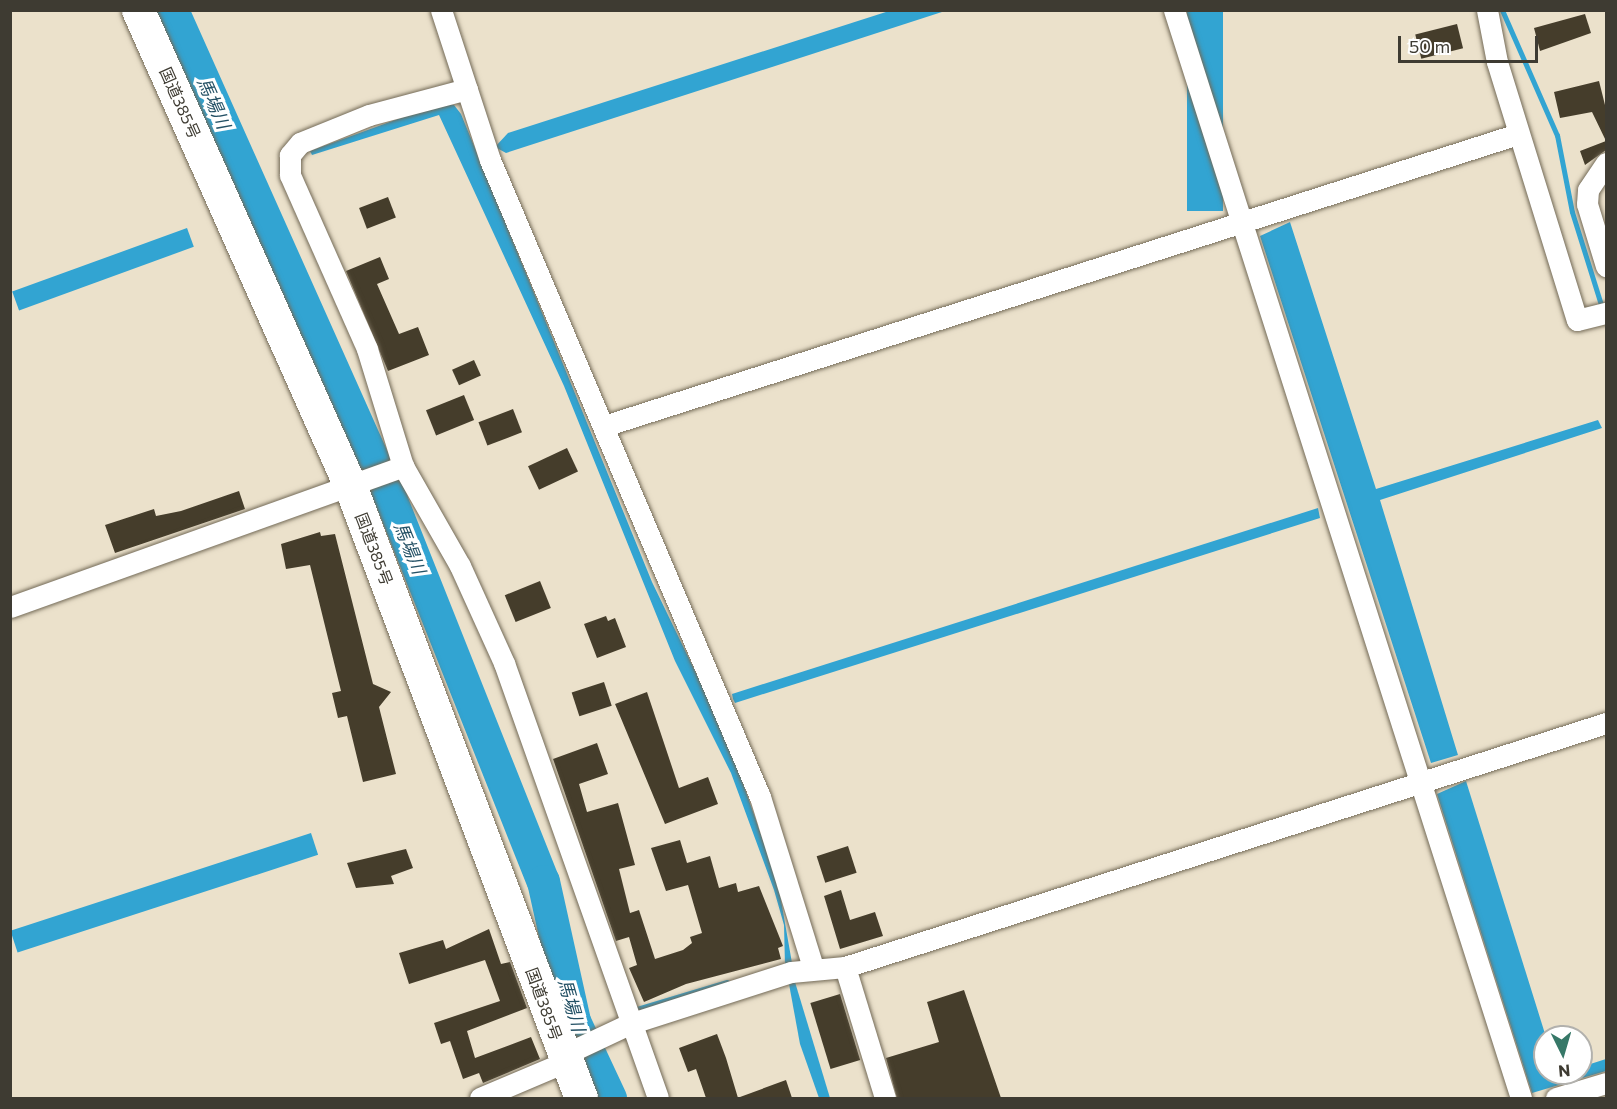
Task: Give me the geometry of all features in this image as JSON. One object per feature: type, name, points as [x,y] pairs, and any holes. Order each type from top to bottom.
[{"type":"highway","name":"国道385号","points":[[138,10],[359,484],[570,1056],[581,1098]]},
{"type":"street","points":[[441,10],[490,160],[760,797],[813,967]]},
{"type":"street","points":[[1174,10],[1521,1098]]},
{"type":"street","points":[[1487,10],[1518,134],[1577,320],[1602,314]]},
{"type":"street","points":[[467,88],[369,115],[300,143],[290,154],[290,174],[367,349],[398,468],[460,566],[504,663],[629,1024],[658,1098]]},
{"type":"street","points":[[604,426],[1518,134]]},
{"type":"street","points":[[1606,163],[1588,190],[1587,204],[1606,266]]},
{"type":"street","points":[[10,607],[359,484],[398,468]]},
{"type":"street","points":[[480,1098],[570,1056],[596,1038],[629,1024],[813,967],[845,967],[1606,723]]},
{"type":"street","points":[[845,967],[885,1098]]},
{"type":"street","points":[[1556,1098],[1606,1083]]},
{"type":"water","points":[[889,11],[945,11],[506,153],[495,147],[508,133]]},
{"type":"water","points":[[1187,11],[1223,11],[1223,211],[1187,211]]},
{"type":"water","points":[[439,104],[454,105],[461,114],[652,582],[726,735],[778,883],[792,963],[785,966],[784,925],[774,890],[731,773],[675,661],[564,386],[439,115],[312,155],[310,151]]},
{"type":"water","points":[[1290,222],[1376,489],[1598,420],[1602,428],[1380,500],[1458,755],[1431,763],[1260,236]]},
{"type":"water","points":[[187,228],[194,247],[19,310],[12,292]]},
{"type":"water","points":[[1318,508],[1320,518],[735,703],[733,699],[732,694]]},
{"type":"water","points":[[1466,781],[1542,1025],[1533,1025],[1533,1085],[1559,1085],[1532,1093],[1437,794]]},
{"type":"water","points":[[311,833],[318,855],[18,953],[10,931]]},
{"type":"water","points":[[795,982],[830,1098],[819,1098],[800,1044],[789,984]]},
{"type":"water","points":[[1606,1059],[1606,1071],[1593,1075],[1593,1063]]},
{"type":"building","points":[[1585,14],[1591,33],[1540,51],[1534,28]]},
{"type":"building","points":[[1457,24],[1463,48],[1421,59],[1415,34]]},
{"type":"building","points":[[1599,81],[1606,109],[1606,141],[1592,112],[1560,118],[1554,92]]},
{"type":"building","points":[[1606,141],[1606,150],[1585,165],[1580,151]]},
{"type":"building","points":[[388,197],[396,218],[367,229],[359,208]]},
{"type":"building","points":[[380,257],[389,279],[377,284],[399,334],[418,327],[429,355],[388,371],[346,271]]},
{"type":"building","points":[[474,360],[481,376],[459,385],[452,370]]},
{"type":"building","points":[[464,395],[474,420],[436,435],[426,410]]},
{"type":"building","points":[[513,409],[522,432],[487,446],[478,422]]},
{"type":"building","points":[[567,448],[578,472],[539,490],[528,466]]},
{"type":"building","points":[[239,491],[245,509],[115,553],[105,525],[154,509],[156,516],[181,511]]},
{"type":"building","points":[[320,532],[321,536],[335,534],[373,684],[391,692],[379,707],[396,774],[363,782],[347,716],[338,718],[332,693],[341,691],[310,565],[286,569],[281,544]]},
{"type":"building","points":[[540,581],[551,608],[516,622],[505,595]]},
{"type":"building","points":[[606,616],[608,621],[615,618],[626,647],[597,658],[584,624]]},
{"type":"building","points":[[604,682],[612,706],[579,716],[572,693]]},
{"type":"building","points":[[647,692],[679,788],[708,777],[718,804],[665,824],[615,704]]},
{"type":"building","points":[[597,743],[608,774],[579,784],[587,812],[618,803],[635,865],[619,869],[630,913],[639,910],[655,959],[683,950],[692,943],[690,937],[702,933],[688,885],[666,891],[651,848],[680,840],[687,863],[710,856],[719,888],[736,883],[738,892],[759,886],[783,946],[778,948],[781,959],[686,984],[644,1002],[629,968],[637,965],[629,937],[616,941],[553,759]]},
{"type":"building","points":[[848,846],[857,873],[825,883],[817,856]]},
{"type":"building","points":[[406,849],[413,868],[391,876],[394,884],[356,888],[347,863]]},
{"type":"building","points":[[841,890],[850,920],[875,912],[883,936],[840,949],[824,896]]},
{"type":"building","points":[[489,929],[501,964],[510,962],[527,1008],[467,1031],[475,1058],[531,1037],[540,1059],[483,1083],[479,1073],[463,1079],[450,1041],[441,1044],[434,1023],[500,1001],[485,960],[409,984],[399,953],[443,940],[446,949]]},
{"type":"building","points":[[964,990],[1001,1098],[897,1098],[886,1058],[939,1042],[927,1002]]},
{"type":"building","points":[[840,994],[860,1060],[831,1069],[810,1003]]},
{"type":"building","points":[[717,1034],[738,1098],[706,1098],[696,1069],[688,1072],[679,1048]]},
{"type":"building","points":[[786,1080],[792,1098],[740,1098],[740,1097]]},
{"type":"waterway","name":"馬場川","points":[[172,10],[391,500],[543,881],[574,1021],[610,1098]]},
{"type":"waterway","points":[[1502,10],[1557,135],[1572,212],[1602,308]]},
{"type":"waterway","points":[[637,1009],[727,982]]}]
